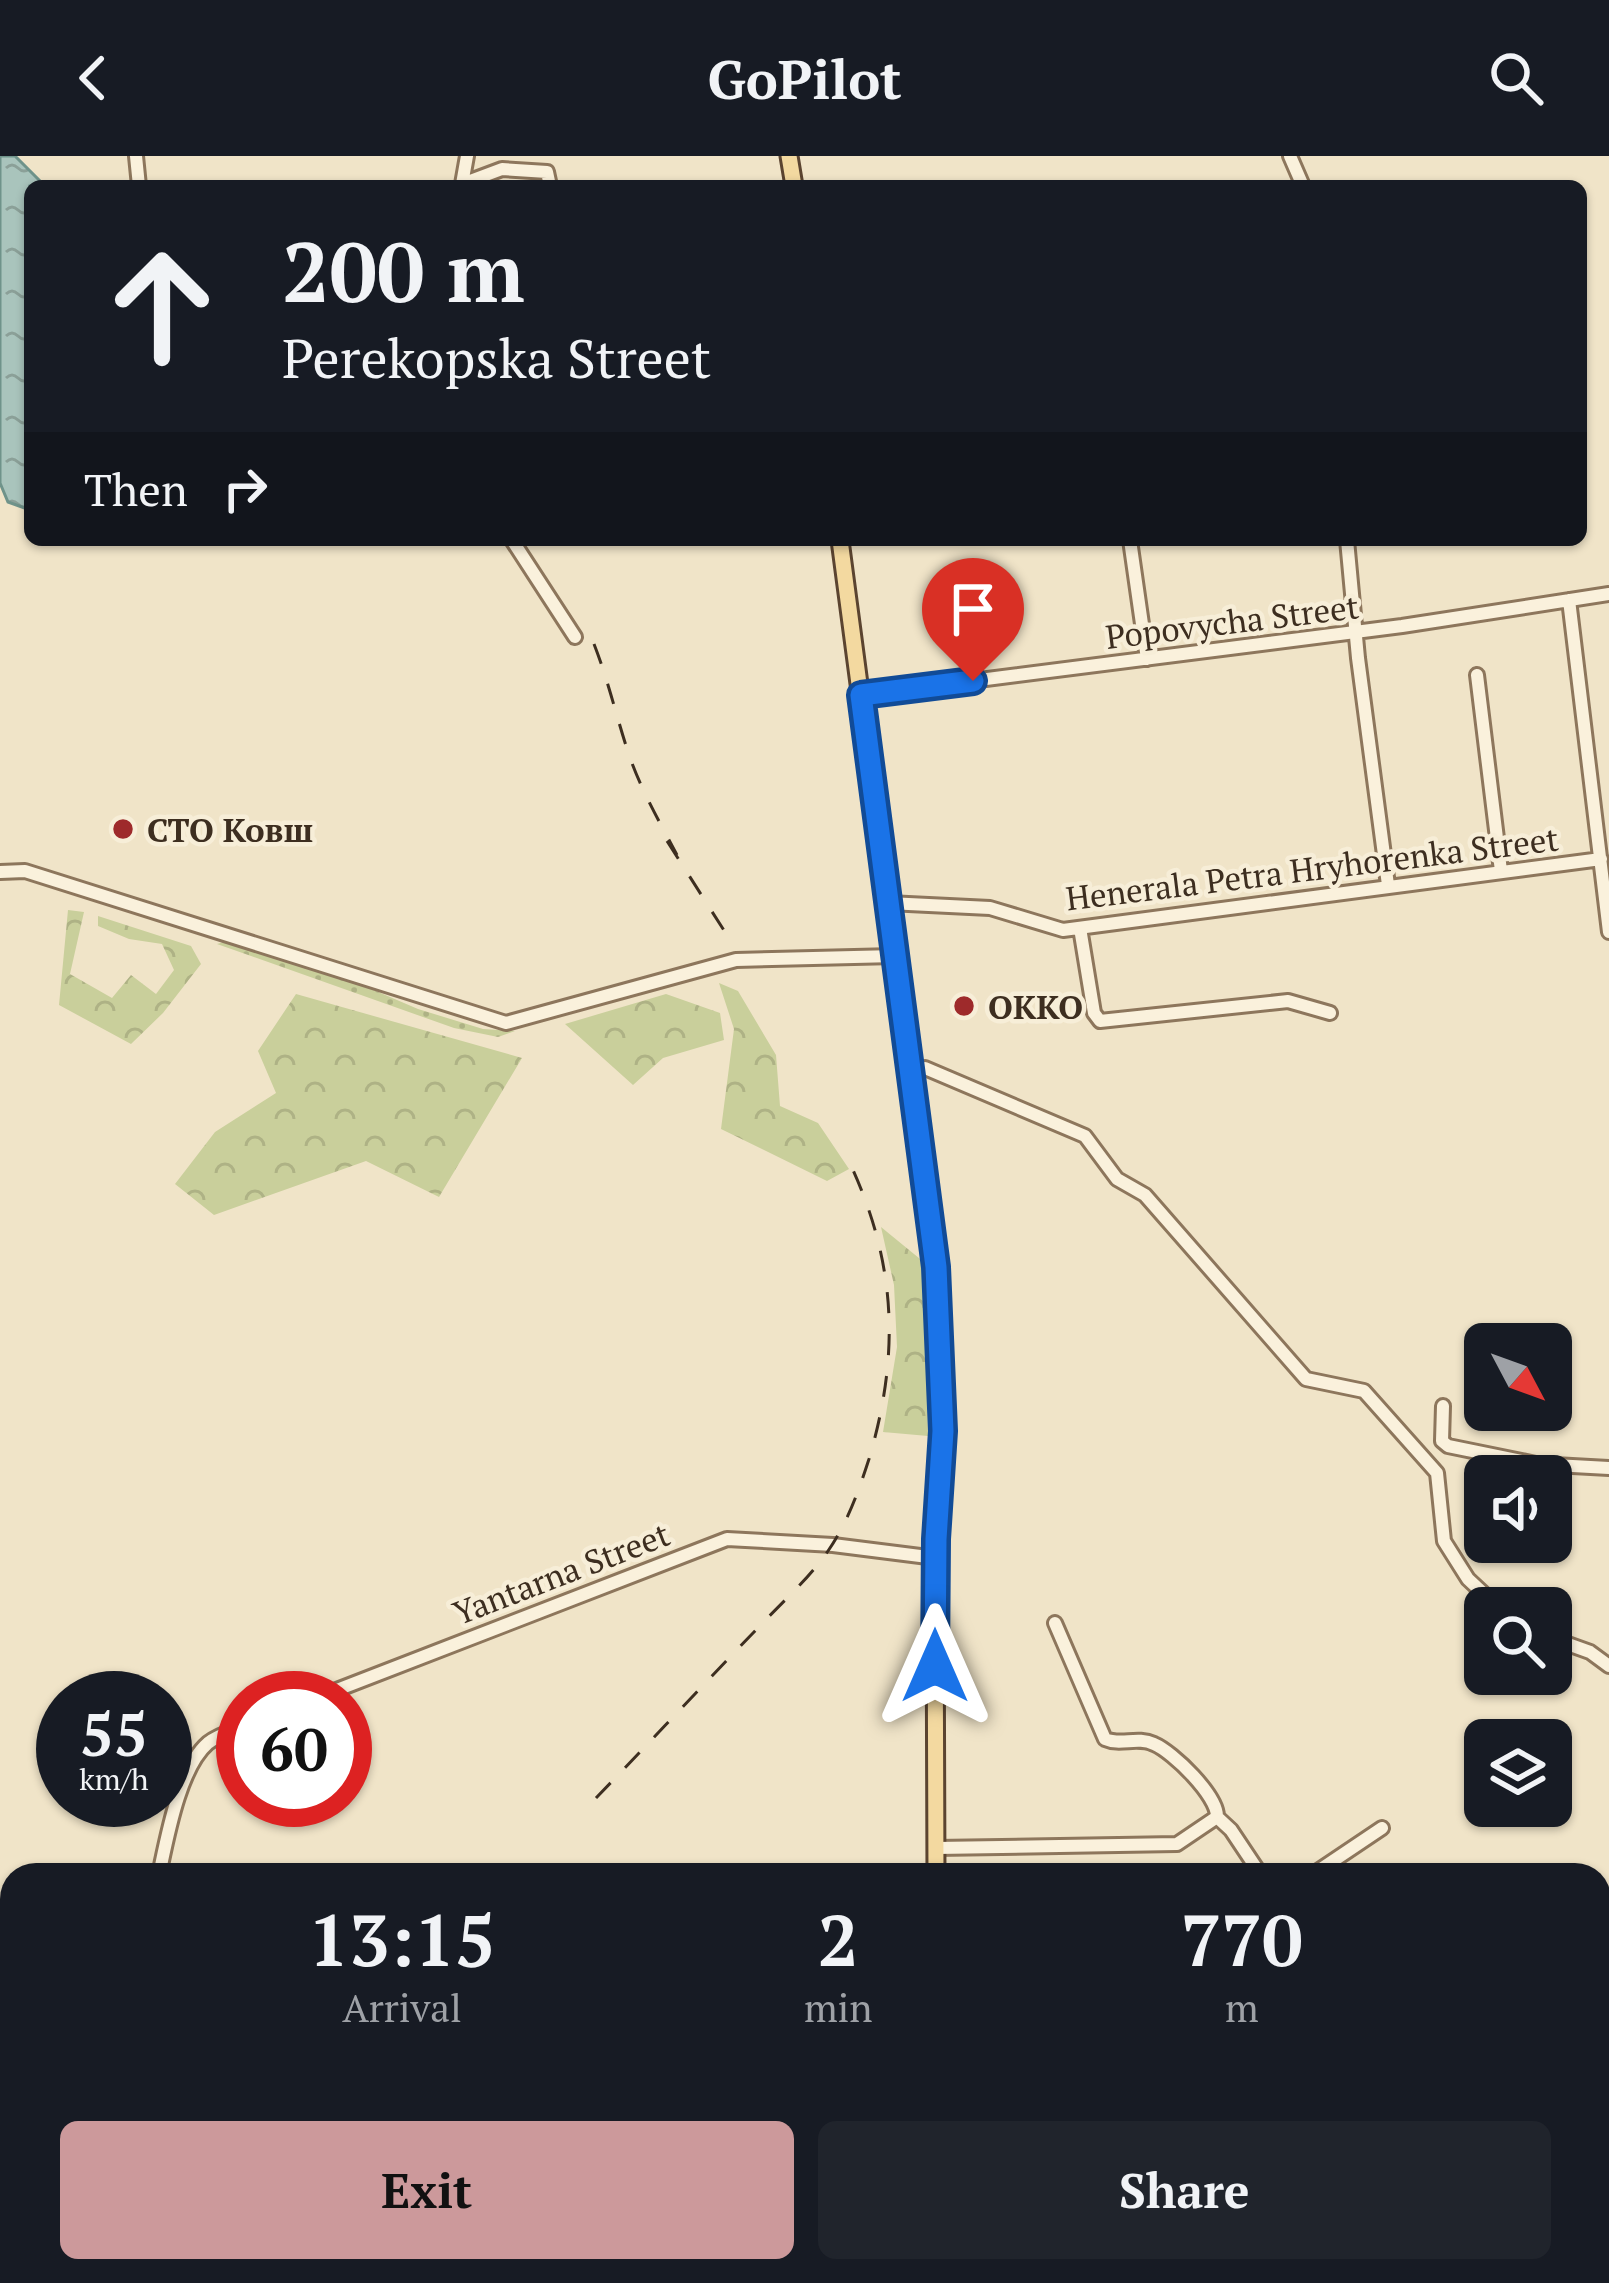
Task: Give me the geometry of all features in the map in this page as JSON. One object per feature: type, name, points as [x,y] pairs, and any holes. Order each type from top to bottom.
[{"type":"main road","points":[[842,546],[936,1267],[943,1431],[936,1558],[936,1863]]},
{"type":"street","points":[[474,180],[502,169],[547,172],[549,180]]},
{"type":"street","points":[[516,546],[575,637]]},
{"type":"street","points":[[1131,546],[1147,659]]},
{"type":"street","points":[[1348,546],[1388,885]]},
{"type":"street","name":"Popovycha Street","points":[[861,695],[1357,632],[1609,594]]},
{"type":"street","points":[[1569,599],[1609,927]]},
{"type":"street","points":[[1477,675],[1501,871]]},
{"type":"street","name":"Henerala Petra Hryhorenka Street","points":[[888,903],[989,908],[1058,929],[1080,928],[1601,859]]},
{"type":"street","points":[[0,872],[26,871],[506,1023],[736,960],[895,956]]},
{"type":"street","points":[[1080,928],[1094,1013],[1100,1021],[1288,1001],[1330,1013]]},
{"type":"street","points":[[925,1068],[1085,1136],[1117,1179],[1145,1195],[1306,1379],[1364,1391],[1437,1472],[1444,1541],[1476,1587]]},
{"type":"street","points":[[1443,1406],[1442,1441],[1448,1446],[1536,1464],[1609,1468]]},
{"type":"street","name":"Yantarna Street","points":[[372,1676],[727,1539],[833,1545],[936,1558]]},
{"type":"street","points":[[936,1848],[1177,1844],[1217,1817],[1218,1808],[1207,1790],[1154,1744],[1137,1740],[1117,1744],[1105,1739],[1054,1622]]},
{"type":"street","points":[[1572,1646],[1609,1666]]},
{"type":"street","points":[[162,1863],[172,1816],[198,1756],[216,1737]]},
{"type":"street","points":[[1217,1817],[1254,1863]]},
{"type":"street","points":[[1330,1863],[1382,1828]]},
{"type":"green space","points":[[68,910],[84,912],[70,974],[112,998],[131,975],[156,994],[174,970],[162,944],[129,939],[98,926],[98,916],[191,946],[201,964],[163,1013],[131,1044],[59,1005]]},
{"type":"green space","points":[[224,942],[341,976],[418,1009],[483,1029],[515,1031],[498,1037],[454,1028],[217,944]]},
{"type":"green space","points":[[719,983],[738,991],[776,1055],[780,1106],[818,1123],[849,1169],[827,1181],[721,1129],[734,1029]]},
{"type":"green space","points":[[296,994],[522,1058],[439,1197],[366,1161],[214,1215],[175,1184],[215,1132],[276,1093],[258,1051]]},
{"type":"green space","points":[[666,994],[720,1013],[724,1040],[663,1058],[633,1085],[565,1024]]},
{"type":"green space","points":[[881,1227],[925,1263],[928,1436],[883,1432],[897,1347],[894,1285]]},
{"type":"water","points":[[0,156],[15,156],[39,180],[24,180],[24,508],[8,502],[0,483]]},
{"type":"railway","points":[[594,644],[633,765],[677,855]]},
{"type":"railway","points":[[667,841],[725,932]]},
{"type":"railway","points":[[596,1798],[811,1572],[835,1541],[857,1495],[886,1381],[888,1306],[876,1232],[847,1157]]},
{"type":"place","name":"СТО Ковш","points":[[123,829]]},
{"type":"place","name":"OKKO","points":[[964,1006]]},
{"type":"route","points":[[935,1666],[943,1431],[936,1267],[861,695],[973,681]]}]
